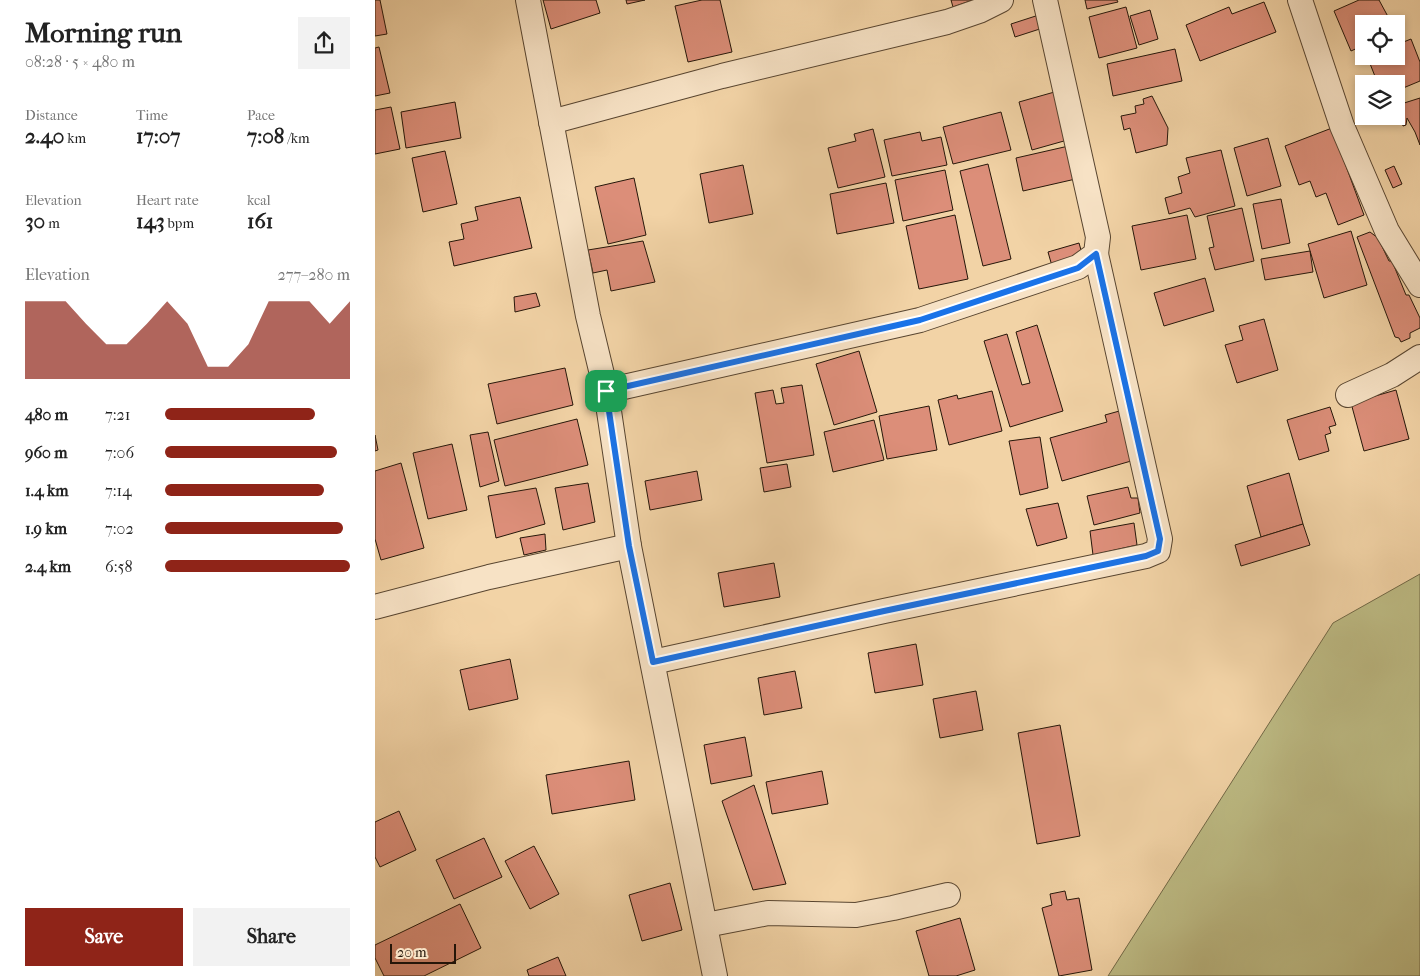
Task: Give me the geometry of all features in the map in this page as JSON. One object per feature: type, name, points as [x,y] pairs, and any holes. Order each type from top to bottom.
[{"type":"street","points":[[528,0],[589,316],[606,391],[629,546],[715,976]]},
{"type":"street","points":[[551,122],[722,76],[947,22],[979,11],[1001,0]]},
{"type":"street","points":[[653,662],[1146,556],[1158,551],[1160,539],[1096,254],[1098,238],[1045,0]]},
{"type":"street","points":[[1300,0],[1342,126],[1387,231],[1420,285]]},
{"type":"street","points":[[606,391],[920,320],[1078,268],[1096,254]]},
{"type":"street","points":[[1348,394],[1392,375],[1420,357]]},
{"type":"street","points":[[375,607],[489,577],[629,546]]},
{"type":"street","points":[[705,925],[768,912],[856,915],[948,895]]},
{"type":"shaded area","points":[[1420,574],[1420,976],[1108,976],[1333,623]]},
{"type":"building","points":[[375,0],[380,0],[387,34],[375,36]]},
{"type":"building","points":[[543,0],[596,0],[600,13],[551,29]]},
{"type":"building","points":[[626,0],[645,0],[627,4]]},
{"type":"building","points":[[702,0],[720,0],[732,52],[688,62],[675,6]]},
{"type":"building","points":[[951,0],[973,0],[953,7]]},
{"type":"building","points":[[1085,0],[1117,0],[1118,2],[1087,9]]},
{"type":"building","points":[[1359,0],[1379,0],[1387,15],[1355,15],[1355,49],[1351,51],[1334,11]]},
{"type":"building","points":[[1264,2],[1276,32],[1200,61],[1186,25],[1229,7],[1232,14]]},
{"type":"building","points":[[1126,7],[1137,48],[1099,58],[1089,17]]},
{"type":"building","points":[[1150,10],[1158,39],[1139,45],[1130,16]]},
{"type":"building","points":[[1045,13],[1049,26],[1015,37],[1011,24]]},
{"type":"building","points":[[1411,39],[1420,62],[1420,81],[1405,87],[1405,75],[1374,75],[1371,65],[1405,65],[1405,41]]},
{"type":"building","points":[[379,47],[390,93],[375,96],[375,48]]},
{"type":"building","points":[[1175,49],[1182,81],[1113,96],[1107,64]]},
{"type":"building","points":[[1058,91],[1071,139],[1032,150],[1019,102]]},
{"type":"building","points":[[1152,96],[1168,128],[1167,145],[1136,153],[1130,128],[1124,130],[1121,116],[1136,113],[1135,106],[1144,104],[1143,99]]},
{"type":"building","points":[[1420,98],[1420,145],[1407,118],[1406,125],[1403,126],[1405,125],[1405,103]]},
{"type":"building","points":[[455,102],[461,138],[406,148],[401,112]]},
{"type":"building","points":[[391,107],[400,149],[375,154],[375,110]]},
{"type":"building","points":[[1001,112],[1011,150],[953,164],[943,127]]},
{"type":"building","points":[[1332,128],[1364,215],[1338,225],[1326,193],[1316,197],[1310,181],[1299,185],[1285,146]]},
{"type":"building","points":[[873,129],[885,177],[838,188],[828,148],[856,141],[854,134]]},
{"type":"building","points":[[920,132],[922,141],[941,137],[947,165],[892,176],[884,140]]},
{"type":"building","points":[[1268,138],[1281,186],[1247,196],[1234,148]]},
{"type":"building","points":[[1073,145],[1080,178],[1023,191],[1016,158]]},
{"type":"building","points":[[1221,150],[1235,206],[1195,217],[1190,208],[1169,214],[1165,198],[1182,193],[1178,177],[1190,173],[1186,158]]},
{"type":"building","points":[[445,151],[457,204],[423,212],[412,158]]},
{"type":"building","points":[[988,164],[1011,259],[983,266],[960,171]]},
{"type":"building","points":[[743,165],[753,214],[709,223],[700,174]]},
{"type":"building","points":[[1394,166],[1402,184],[1393,188],[1385,170]]},
{"type":"building","points":[[945,170],[953,210],[903,221],[895,180]]},
{"type":"building","points":[[634,178],[646,235],[608,244],[595,187]]},
{"type":"building","points":[[886,183],[894,223],[837,234],[830,194]]},
{"type":"building","points":[[520,197],[532,248],[454,266],[449,242],[464,239],[461,224],[478,220],[475,207]]},
{"type":"building","points":[[1281,199],[1290,243],[1262,249],[1253,204]]},
{"type":"building","points":[[1242,208],[1254,261],[1215,270],[1209,248],[1214,247],[1207,216]]},
{"type":"building","points":[[955,215],[968,279],[919,289],[906,226]]},
{"type":"building","points":[[1187,215],[1196,259],[1141,270],[1132,226]]},
{"type":"building","points":[[1351,231],[1367,285],[1324,298],[1308,244]]},
{"type":"building","points":[[1370,232],[1378,238],[1389,261],[1392,261],[1406,295],[1409,295],[1420,318],[1420,328],[1410,333],[1410,338],[1401,342],[1399,338],[1395,337],[1357,237]]},
{"type":"building","points":[[643,241],[655,282],[611,291],[607,270],[593,273],[588,250]]},
{"type":"building","points":[[1079,243],[1083,257],[1052,266],[1048,252]]},
{"type":"building","points":[[1310,251],[1313,272],[1265,280],[1261,259]]},
{"type":"building","points":[[1205,278],[1214,311],[1164,326],[1154,293]]},
{"type":"building","points":[[536,293],[540,306],[515,312],[514,297]]},
{"type":"building","points":[[1264,319],[1278,370],[1237,383],[1225,345],[1243,340],[1239,326]]},
{"type":"building","points":[[1037,325],[1063,411],[1010,427],[984,341],[1007,334],[1022,385],[1030,383],[1016,332]]},
{"type":"building","points":[[859,351],[877,412],[834,425],[816,364]]},
{"type":"building","points":[[565,368],[573,405],[497,424],[488,384]]},
{"type":"building","points":[[802,385],[814,455],[767,463],[755,393],[773,390],[776,404],[784,403],[781,388]]},
{"type":"building","points":[[1396,390],[1409,439],[1364,451],[1351,403]]},
{"type":"building","points":[[992,391],[1002,431],[949,445],[938,400],[957,395],[958,399]]},
{"type":"building","points":[[929,406],[937,450],[887,459],[879,416]]},
{"type":"building","points":[[1330,407],[1336,425],[1329,427],[1331,433],[1325,435],[1329,451],[1299,460],[1287,420]]},
{"type":"building","points":[[1123,410],[1138,459],[1062,481],[1050,438],[1107,422],[1105,415]]},
{"type":"building","points":[[577,419],[588,465],[505,486],[494,440]]},
{"type":"building","points":[[874,420],[884,460],[833,472],[824,432]]},
{"type":"building","points":[[488,432],[499,481],[480,487],[470,435]]},
{"type":"building","points":[[375,435],[378,450],[375,451]]},
{"type":"building","points":[[1040,437],[1048,488],[1020,495],[1009,441]]},
{"type":"building","points":[[452,444],[467,510],[428,519],[413,453]]},
{"type":"building","points":[[401,463],[424,548],[381,560],[375,539],[375,471]]},
{"type":"building","points":[[787,464],[791,487],[764,492],[760,468]]},
{"type":"building","points":[[697,471],[702,500],[650,510],[645,481]]},
{"type":"building","points":[[1289,473],[1303,524],[1261,537],[1247,486]]},
{"type":"building","points":[[588,483],[595,522],[563,530],[555,488]]},
{"type":"building","points":[[1128,487],[1131,498],[1138,498],[1140,513],[1094,525],[1087,496]]},
{"type":"building","points":[[536,488],[545,524],[496,538],[488,496]]},
{"type":"building","points":[[1058,503],[1067,538],[1037,546],[1026,509]]},
{"type":"building","points":[[1134,523],[1137,545],[1093,555],[1090,531]]},
{"type":"building","points":[[1303,524],[1310,545],[1241,566],[1235,545]]},
{"type":"building","points":[[545,534],[546,550],[524,555],[520,538]]},
{"type":"building","points":[[774,563],[780,597],[724,607],[718,573]]},
{"type":"building","points":[[916,644],[923,685],[875,693],[868,653]]},
{"type":"building","points":[[510,659],[518,699],[469,710],[460,670]]},
{"type":"building","points":[[795,671],[802,708],[764,715],[758,678]]},
{"type":"building","points":[[976,691],[983,730],[940,738],[933,699]]},
{"type":"building","points":[[1060,725],[1080,836],[1037,844],[1018,733]]},
{"type":"building","points":[[745,737],[752,776],[711,784],[704,745]]},
{"type":"building","points":[[629,761],[635,800],[552,814],[546,775]]},
{"type":"building","points":[[822,771],[828,804],[772,814],[766,782]]},
{"type":"building","points":[[754,785],[786,884],[753,890],[722,801]]},
{"type":"building","points":[[399,811],[416,850],[380,867],[375,857],[375,822]]},
{"type":"building","points":[[484,838],[502,877],[454,899],[436,860]]},
{"type":"building","points":[[534,846],[559,894],[530,909],[505,861]]},
{"type":"building","points":[[670,883],[682,930],[642,941],[629,895]]},
{"type":"building","points":[[1065,891],[1067,900],[1079,898],[1092,970],[1059,976],[1042,908],[1052,905],[1050,894]]},
{"type":"building","points":[[460,904],[481,948],[424,976],[384,976],[375,958],[375,945]]},
{"type":"building","points":[[960,918],[975,970],[956,976],[929,976],[916,931]]},
{"type":"building","points":[[558,957],[566,976],[529,976],[527,970]]},
{"type":"route","points":[[1096,254],[1160,539],[1158,551],[1146,556],[653,662],[629,546],[606,391],[704,367],[920,320],[1078,268],[1096,254]]}]
